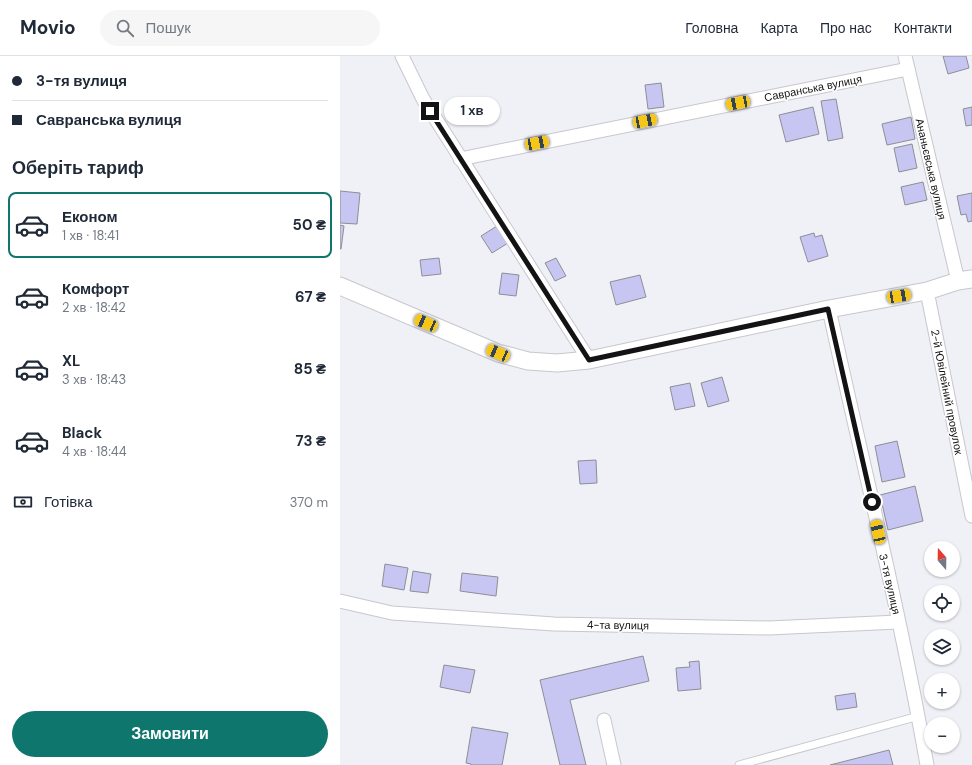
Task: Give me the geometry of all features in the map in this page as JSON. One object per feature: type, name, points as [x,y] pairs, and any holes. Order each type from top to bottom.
[{"type":"street","points":[[402,56],[423,99],[589,360]]},
{"type":"street","name":"Савранська вулиця","points":[[460,159],[906,62]]},
{"type":"street","name":"Ананьєвська вулиця","points":[[906,62],[965,280]]},
{"type":"street","points":[[340,286],[498,353],[528,361],[557,364],[589,360],[828,309],[927,291],[965,280]]},
{"type":"street","name":"2-й Ювілейний провулок","points":[[927,291],[972,516]]},
{"type":"street","name":"3-тя вулиця","points":[[828,309],[898,622],[927,765]]},
{"type":"street","name":"4-та вулиця","points":[[340,601],[392,613],[554,624],[769,628],[898,622]]},
{"type":"street","points":[[604,720],[614,765]]},
{"type":"lane","points":[[739,765],[918,716]]},
{"type":"building","points":[[943,56],[966,56],[969,68],[948,74]]},
{"type":"building","points":[[661,83],[664,107],[648,109],[645,85]]},
{"type":"building","points":[[836,99],[843,138],[828,141],[821,101]]},
{"type":"building","points":[[813,107],[819,134],[786,142],[779,115]]},
{"type":"building","points":[[972,107],[972,125],[966,126],[963,109]]},
{"type":"building","points":[[911,117],[915,139],[887,145],[882,124]]},
{"type":"building","points":[[912,144],[917,168],[899,172],[894,148]]},
{"type":"building","points":[[923,182],[927,200],[905,205],[901,187]]},
{"type":"building","points":[[340,191],[360,193],[357,224],[340,223]]},
{"type":"building","points":[[972,193],[972,221],[968,222],[966,214],[961,215],[957,196]]},
{"type":"building","points":[[340,225],[344,226],[341,249],[340,249]]},
{"type":"building","points":[[497,226],[508,243],[492,253],[481,236]]},
{"type":"building","points":[[814,233],[815,237],[822,235],[828,256],[808,262],[800,237]]},
{"type":"building","points":[[439,258],[441,274],[422,276],[420,260]]},
{"type":"building","points":[[556,258],[566,276],[555,281],[545,263]]},
{"type":"building","points":[[502,273],[519,275],[516,296],[499,294]]},
{"type":"building","points":[[640,275],[646,297],[616,305],[610,282]]},
{"type":"building","points":[[722,377],[729,401],[708,407],[701,383]]},
{"type":"building","points":[[690,383],[695,406],[675,410],[670,387]]},
{"type":"building","points":[[897,441],[905,477],[882,482],[875,446]]},
{"type":"building","points":[[596,460],[597,483],[580,484],[578,461]]},
{"type":"building","points":[[915,486],[923,521],[888,530],[880,495]]},
{"type":"building","points":[[385,564],[408,568],[404,590],[382,586]]},
{"type":"building","points":[[413,571],[431,574],[428,593],[410,591]]},
{"type":"building","points":[[462,573],[498,577],[496,596],[460,591]]},
{"type":"building","points":[[643,656],[649,681],[570,700],[586,765],[560,765],[540,680]]},
{"type":"building","points":[[699,661],[701,689],[678,691],[676,668],[690,667],[689,662]]},
{"type":"building","points":[[444,665],[475,670],[470,693],[440,687]]},
{"type":"building","points":[[855,693],[857,707],[837,710],[835,696]]},
{"type":"building","points":[[472,727],[508,733],[502,765],[471,765],[466,763]]},
{"type":"building","points":[[889,750],[893,765],[830,765]]},
{"type":"route","points":[[430,111],[589,360],[828,309],[872,502]]}]
